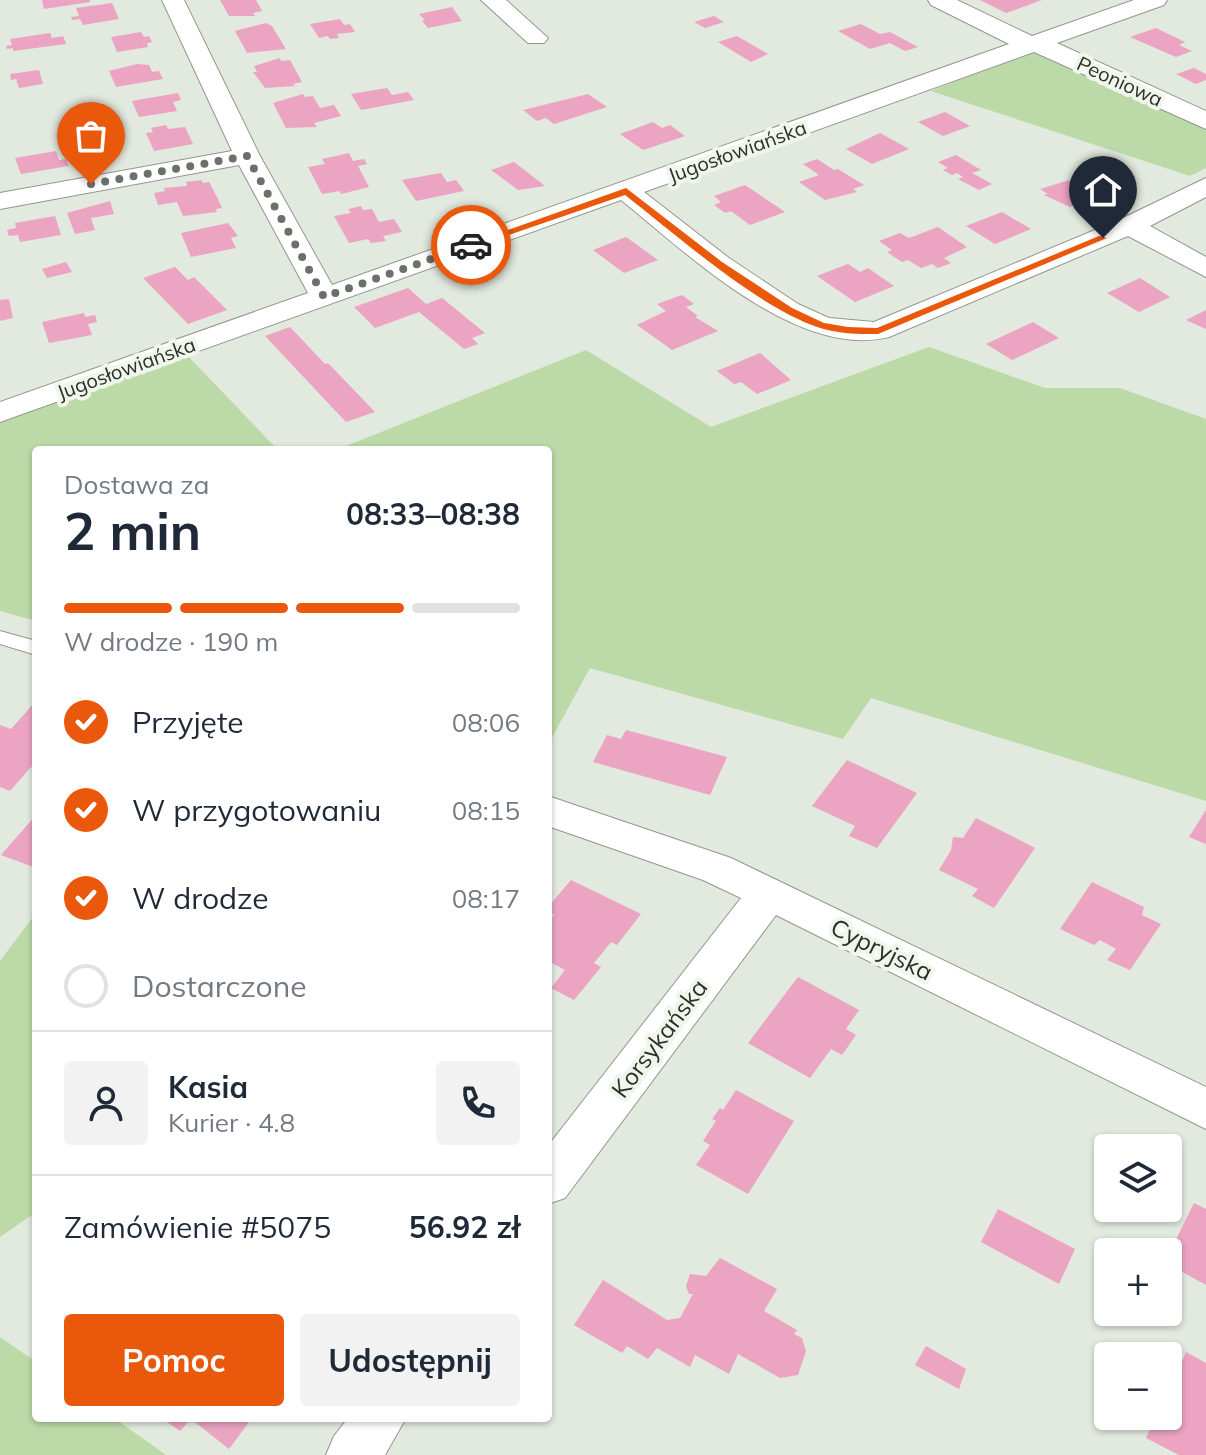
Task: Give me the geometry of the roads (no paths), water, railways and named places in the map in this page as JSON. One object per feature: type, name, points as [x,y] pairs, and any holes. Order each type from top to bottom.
[{"type":"street","points":[[173,0],[247,156],[324,297]]},
{"type":"street","points":[[492,0],[536,38]]},
{"type":"street","name":"Peoniowa","points":[[939,0],[1016,39],[1055,50],[1206,121]]},
{"type":"street","name":"Jugosłowiańska","points":[[0,413],[1156,0]]},
{"type":"street","points":[[0,201],[247,156]]},
{"type":"street","points":[[626,191],[719,264],[788,310],[821,325],[878,331],[1129,226],[1206,186]]},
{"type":"street","points":[[1129,226],[1206,268]]},
{"type":"street","name":"Cypryjska","points":[[552,812],[717,869],[1206,1109]]},
{"type":"street","name":"Korsykańska","points":[[552,1178],[769,893]]},
{"type":"street","points":[[353,1455],[377,1422]]},
{"type":"lane","points":[[0,637],[32,647]]}]
